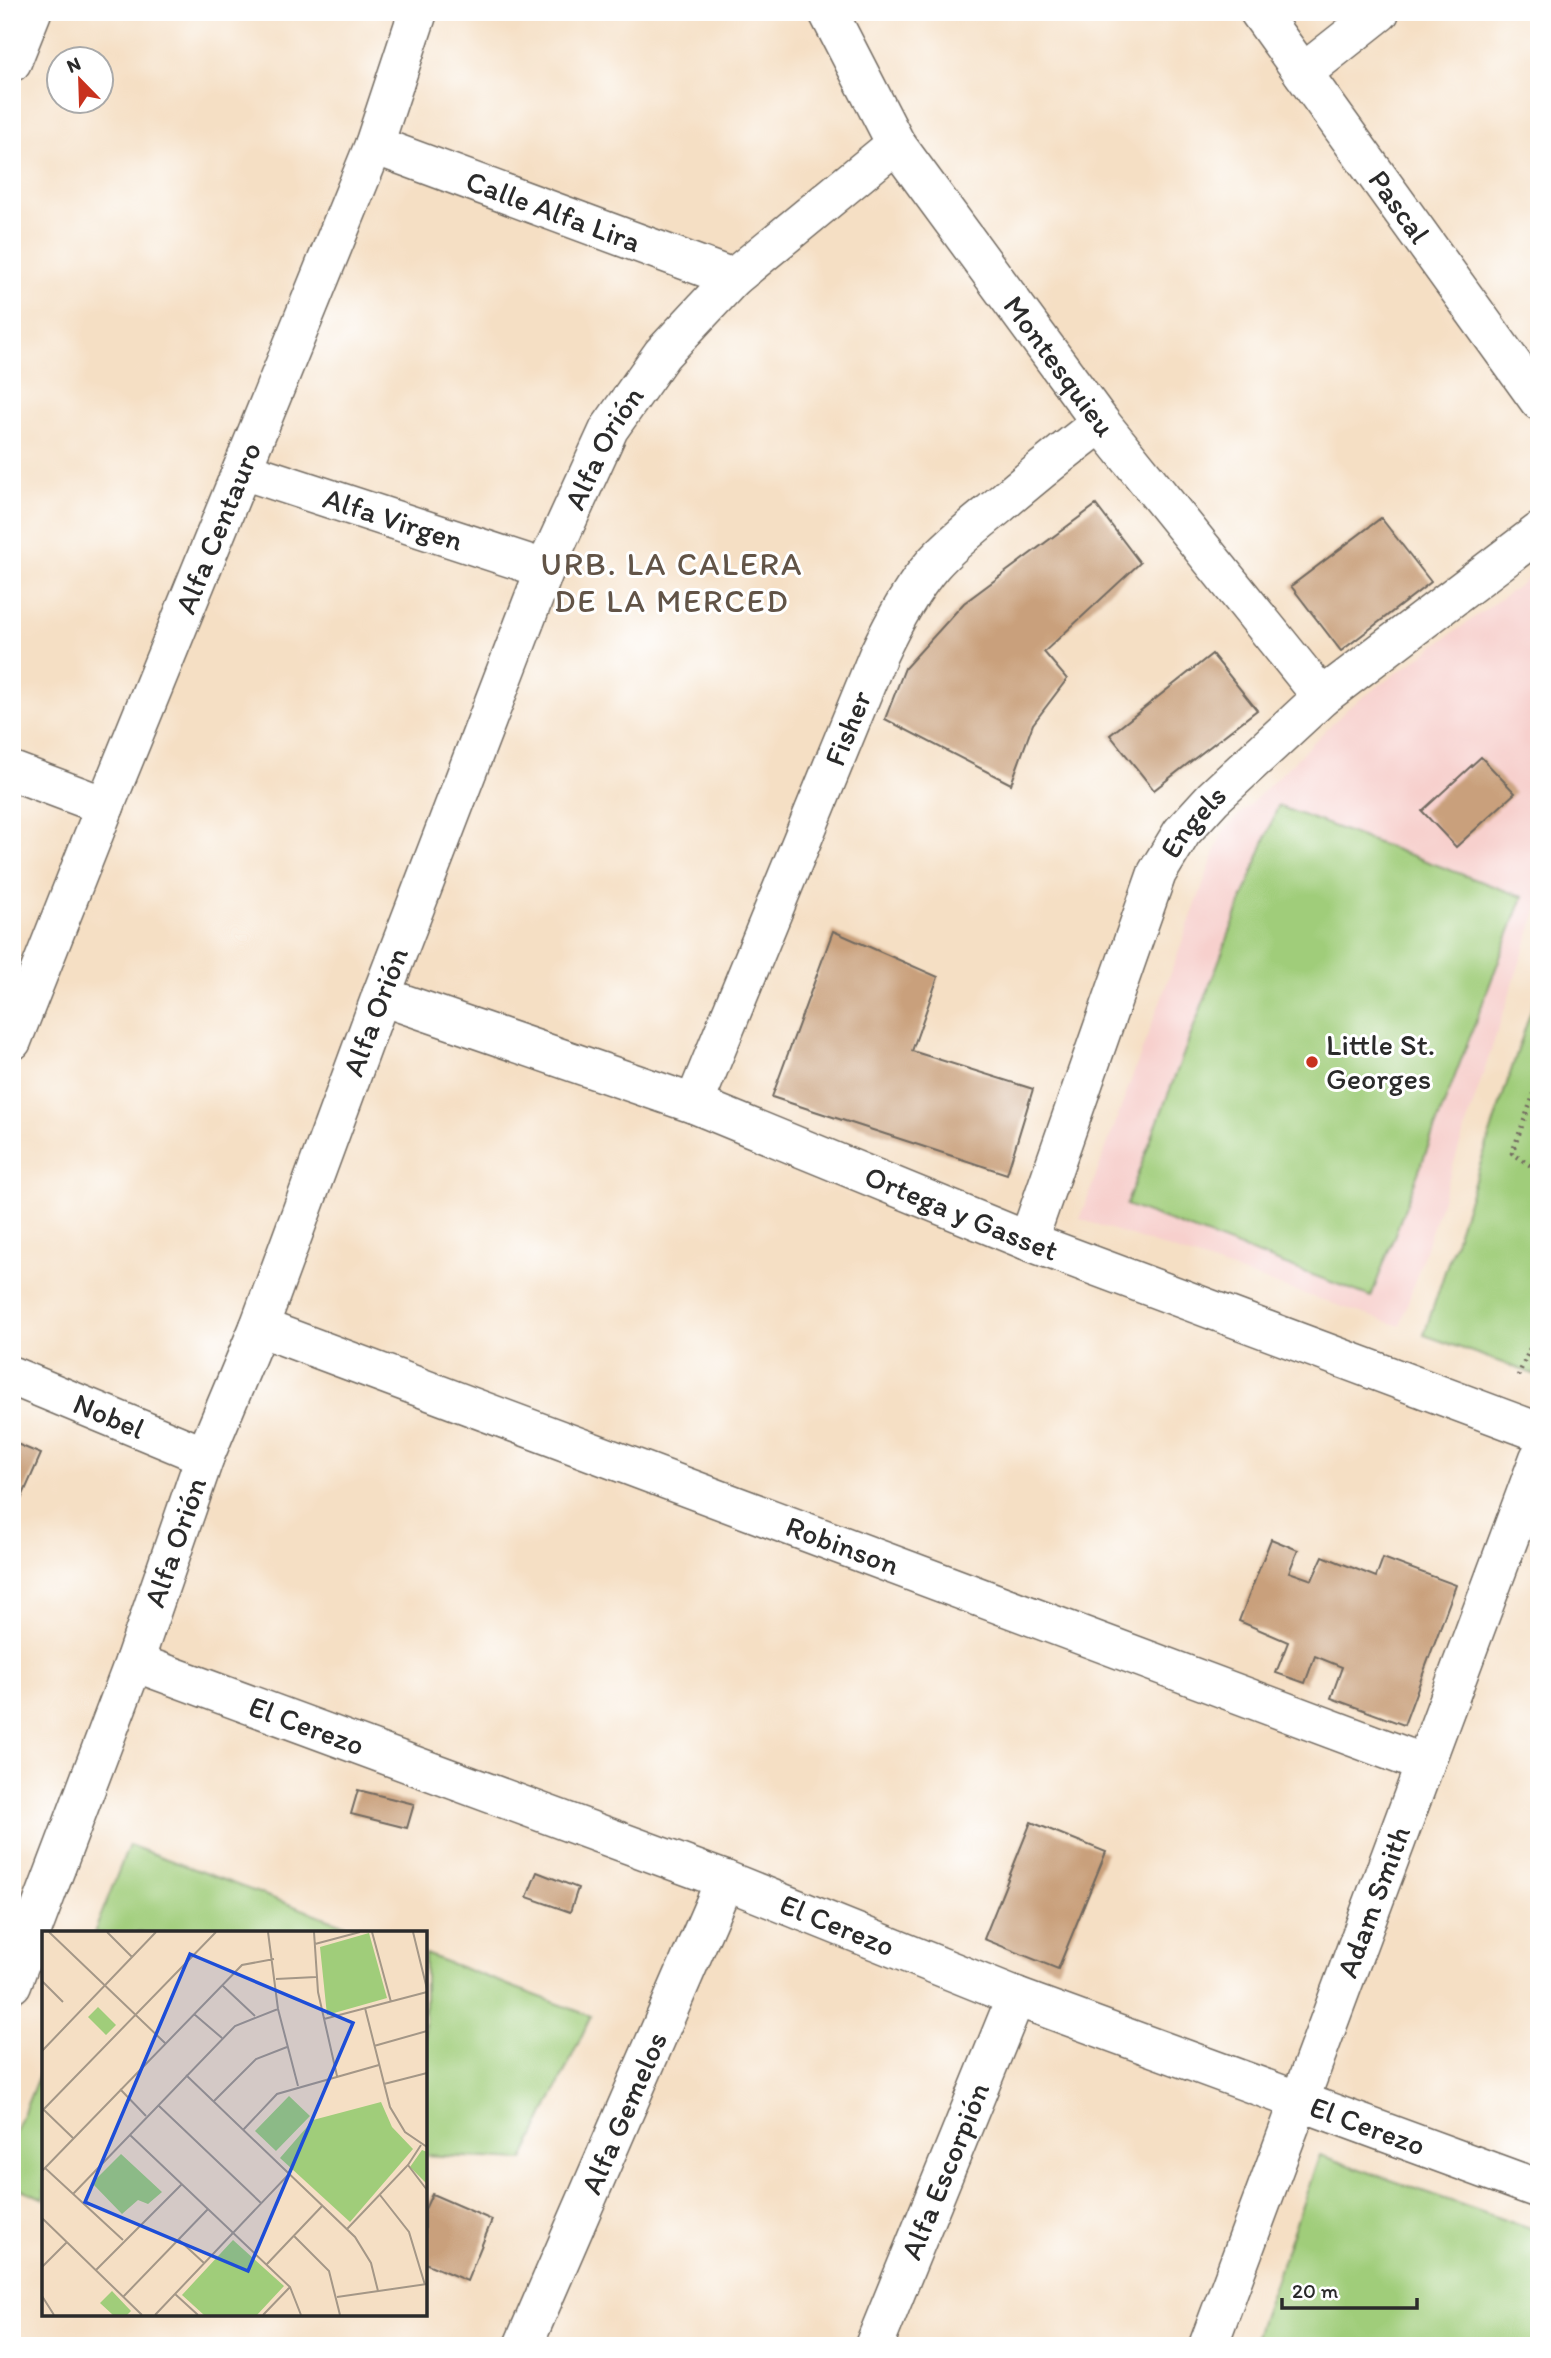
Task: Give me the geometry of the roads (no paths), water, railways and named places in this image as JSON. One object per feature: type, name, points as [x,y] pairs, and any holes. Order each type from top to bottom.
[{"type":"street","points":[[12,62],[32,12]]},
{"type":"street","name":"Alfa Centauro","points":[[12,1041],[374,145],[418,12]]},
{"type":"street","name":"Montesquieu","points":[[828,12],[896,144],[1101,423],[1322,696]]},
{"type":"street","name":"Pascal","points":[[1259,12],[1539,401]]},
{"type":"street","points":[[1303,73],[1380,12]]},
{"type":"street","name":"Alfa Orión","points":[[12,1984],[134,1662],[205,1456],[258,1327],[381,996],[545,569],[609,429],[662,354],[733,278],[896,144]]},
{"type":"street","name":"Calle Alfa Lira","points":[[374,145],[733,278]]},
{"type":"street","name":"Fisher","points":[[694,1104],[893,623],[914,589],[934,564],[965,534],[1101,423]]},
{"type":"street","name":"Alfa Virgen","points":[[242,470],[545,569]]},
{"type":"street","name":"Engels","points":[[1028,1241],[1157,873],[1182,832],[1322,696],[1539,532]]},
{"type":"street","points":[[12,771],[105,806]]},
{"type":"street","name":"Ortega y Gasset","points":[[381,996],[694,1104],[1028,1241],[1539,1432]]},
{"type":"street","name":"Robinson","points":[[258,1327],[1425,1764]]},
{"type":"street","name":"Nobel","points":[[12,1376],[205,1456]]},
{"type":"street","name":"Adam Smith","points":[[1208,2346],[1539,1458]]},
{"type":"street","name":"El Cerezo","points":[[134,1662],[724,1880],[1016,1997],[1539,2189]]},
{"type":"street","name":"Alfa Gemelos","points":[[523,2346],[724,1880]]},
{"type":"street","name":"Alfa Escorpión","points":[[886,2343],[1016,1997]]},
{"type":"place","name":"Little St. Georges","points":[[1312,1062]]},
{"type":"district","name":"URB. LA CALERA DE LA MERCED","points":[[672,582]]}]
